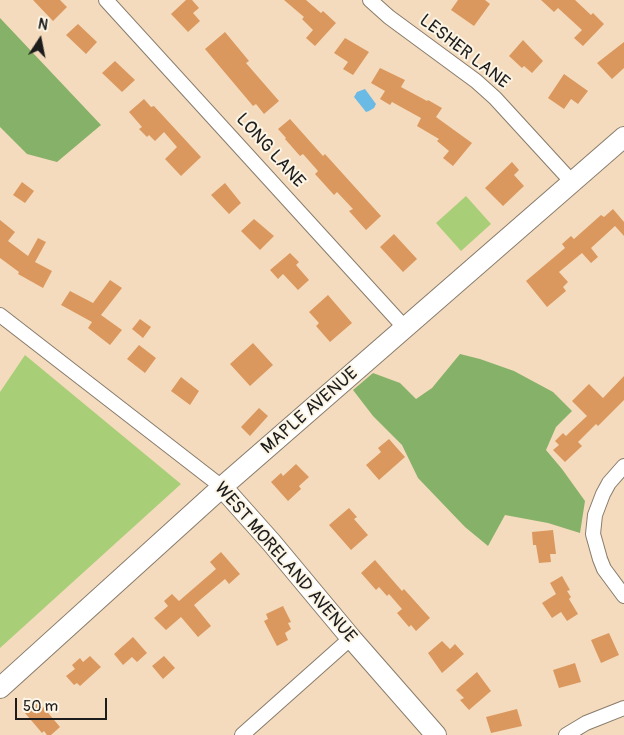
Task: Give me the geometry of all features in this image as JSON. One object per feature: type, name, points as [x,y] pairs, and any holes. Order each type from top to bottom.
[{"type":"street","name":"LONG LANE","points":[[106,0],[405,328]]},
{"type":"street","name":"LESHER LANE","points":[[370,0],[389,17],[496,98],[572,182]]},
{"type":"street","name":"MAPLE AVENUE","points":[[0,688],[222,487],[624,137]]},
{"type":"street","name":"WEST MORELAND AVENUE","points":[[0,315],[222,487],[436,735]]},
{"type":"street","points":[[624,466],[609,483],[603,494],[596,515],[593,534],[604,569],[624,596]]},
{"type":"street","points":[[242,735],[351,638]]},
{"type":"street","points":[[566,735],[586,722],[624,708]]},
{"type":"green space","points":[[0,18],[101,125],[57,162],[27,154],[0,127]]},
{"type":"green space","points":[[466,196],[491,224],[461,251],[436,223]]},
{"type":"green space","points":[[460,354],[514,371],[553,392],[572,411],[556,427],[546,450],[585,501],[580,533],[548,523],[505,515],[488,546],[465,527],[418,478],[402,445],[373,416],[353,390],[373,373],[400,383],[416,399],[432,388]]},
{"type":"green space","points":[[25,355],[181,484],[0,648],[0,392]]},
{"type":"water","points":[[365,89],[376,104],[374,108],[366,112],[354,97],[357,92]]},
{"type":"building","points":[[33,0],[60,0],[67,7],[53,21]]},
{"type":"building","points":[[186,0],[192,0],[199,8],[193,13],[200,21],[188,32],[171,14]]},
{"type":"building","points":[[284,0],[306,0],[321,13],[323,11],[336,23],[315,46],[306,38],[313,30],[302,19],[304,17]]},
{"type":"building","points":[[458,0],[485,0],[490,4],[474,26],[451,10]]},
{"type":"building","points":[[541,0],[575,0],[604,24],[583,46],[574,38],[582,30],[558,8],[554,12]]},
{"type":"building","points":[[78,24],[97,42],[86,54],[66,35]]},
{"type":"building","points":[[225,32],[249,61],[246,63],[279,101],[264,114],[256,104],[253,106],[205,49]]},
{"type":"building","points":[[345,38],[369,52],[353,75],[343,69],[348,62],[334,53]]},
{"type":"building","points":[[523,40],[543,61],[532,73],[524,66],[522,68],[509,56]]},
{"type":"building","points":[[624,42],[624,68],[612,79],[597,63]]},
{"type":"building","points":[[115,61],[135,80],[122,92],[102,73]]},
{"type":"building","points":[[380,68],[405,80],[401,87],[442,108],[436,117],[472,143],[453,166],[443,158],[449,151],[437,141],[439,139],[417,126],[421,118],[392,102],[390,105],[380,99],[385,91],[371,83]]},
{"type":"building","points":[[564,74],[588,91],[578,104],[571,99],[564,109],[548,98]]},
{"type":"building","points":[[144,99],[151,107],[154,106],[201,157],[181,176],[165,159],[177,147],[164,132],[155,141],[149,135],[147,137],[139,129],[142,127],[129,112]]},
{"type":"building","points":[[290,119],[323,156],[325,154],[381,216],[366,230],[349,211],[353,209],[337,192],[334,195],[315,174],[318,171],[303,154],[300,156],[278,129]]},
{"type":"building","points":[[512,162],[519,170],[514,175],[524,186],[503,206],[485,188]]},
{"type":"building","points":[[22,182],[34,191],[25,203],[13,195]]},
{"type":"building","points":[[225,183],[241,203],[229,214],[211,195]]},
{"type":"building","points":[[613,209],[624,222],[624,236],[615,226],[591,248],[598,257],[591,263],[582,253],[559,272],[568,282],[563,287],[566,291],[547,307],[526,281],[565,248],[562,244],[571,236],[574,239],[601,215],[604,217]]},
{"type":"building","points":[[254,219],[274,236],[260,250],[241,231]]},
{"type":"building","points":[[0,220],[15,232],[8,241],[28,256],[38,238],[46,242],[35,262],[52,271],[43,288],[18,274],[19,272],[0,258]]},
{"type":"building","points":[[394,234],[417,259],[403,272],[380,247]]},
{"type":"building","points":[[290,253],[299,262],[296,265],[309,280],[298,290],[283,274],[278,279],[270,270]]},
{"type":"building","points":[[110,280],[122,288],[101,315],[122,330],[110,345],[88,328],[92,322],[61,305],[70,291],[93,303]]},
{"type":"building","points":[[328,295],[352,323],[330,342],[316,326],[319,323],[309,312]]},
{"type":"building","points":[[140,319],[151,327],[143,338],[132,329]]},
{"type":"building","points":[[253,343],[273,365],[250,386],[230,364]]},
{"type":"building","points":[[139,345],[156,358],[145,373],[127,359]]},
{"type":"building","points":[[624,376],[624,400],[598,426],[596,424],[578,442],[582,446],[565,462],[553,450],[559,445],[555,441],[563,433],[566,436],[587,416],[572,401],[589,384],[603,398]]},
{"type":"building","points":[[181,377],[199,391],[190,405],[171,391]]},
{"type":"building","points":[[259,408],[268,416],[250,436],[241,427]]},
{"type":"building","points":[[389,439],[405,457],[379,480],[366,465],[381,452],[378,448]]},
{"type":"building","points":[[296,464],[309,477],[299,486],[301,489],[288,501],[271,482],[281,473],[283,476]]},
{"type":"building","points":[[349,508],[357,517],[354,519],[368,535],[351,550],[329,525]]},
{"type":"building","points":[[553,530],[556,554],[550,554],[551,562],[539,563],[536,545],[533,545],[532,532]]},
{"type":"building","points":[[221,552],[240,574],[229,584],[225,579],[194,605],[211,626],[198,637],[181,617],[166,630],[154,618],[168,606],[164,601],[172,594],[179,601],[216,569],[210,562]]},
{"type":"building","points":[[375,560],[402,591],[404,589],[430,618],[416,631],[411,625],[409,627],[397,613],[402,609],[389,594],[387,596],[379,587],[376,590],[361,573]]},
{"type":"building","points":[[562,576],[570,590],[567,591],[571,597],[569,599],[578,614],[567,621],[561,612],[552,618],[542,603],[556,594],[550,583]]},
{"type":"building","points":[[283,606],[291,622],[288,623],[291,629],[285,633],[288,640],[277,646],[264,621],[268,619],[266,614]]},
{"type":"building","points":[[609,633],[619,655],[601,663],[591,640]]},
{"type":"building","points":[[133,637],[147,653],[137,662],[132,657],[123,665],[114,654]]},
{"type":"building","points":[[442,641],[450,649],[455,644],[464,654],[442,673],[428,653]]},
{"type":"building","points":[[90,656],[101,667],[80,686],[77,683],[74,685],[66,676],[75,669],[72,665],[80,658],[83,662]]},
{"type":"building","points":[[164,656],[175,668],[163,679],[152,666]]},
{"type":"building","points":[[575,663],[581,682],[559,688],[553,670]]},
{"type":"building","points":[[477,672],[491,691],[469,710],[460,700],[464,698],[456,690]]},
{"type":"building","points":[[39,702],[60,727],[51,735],[47,735],[44,731],[42,733],[25,713]]},
{"type":"building","points":[[517,709],[522,726],[491,733],[486,717]]}]
